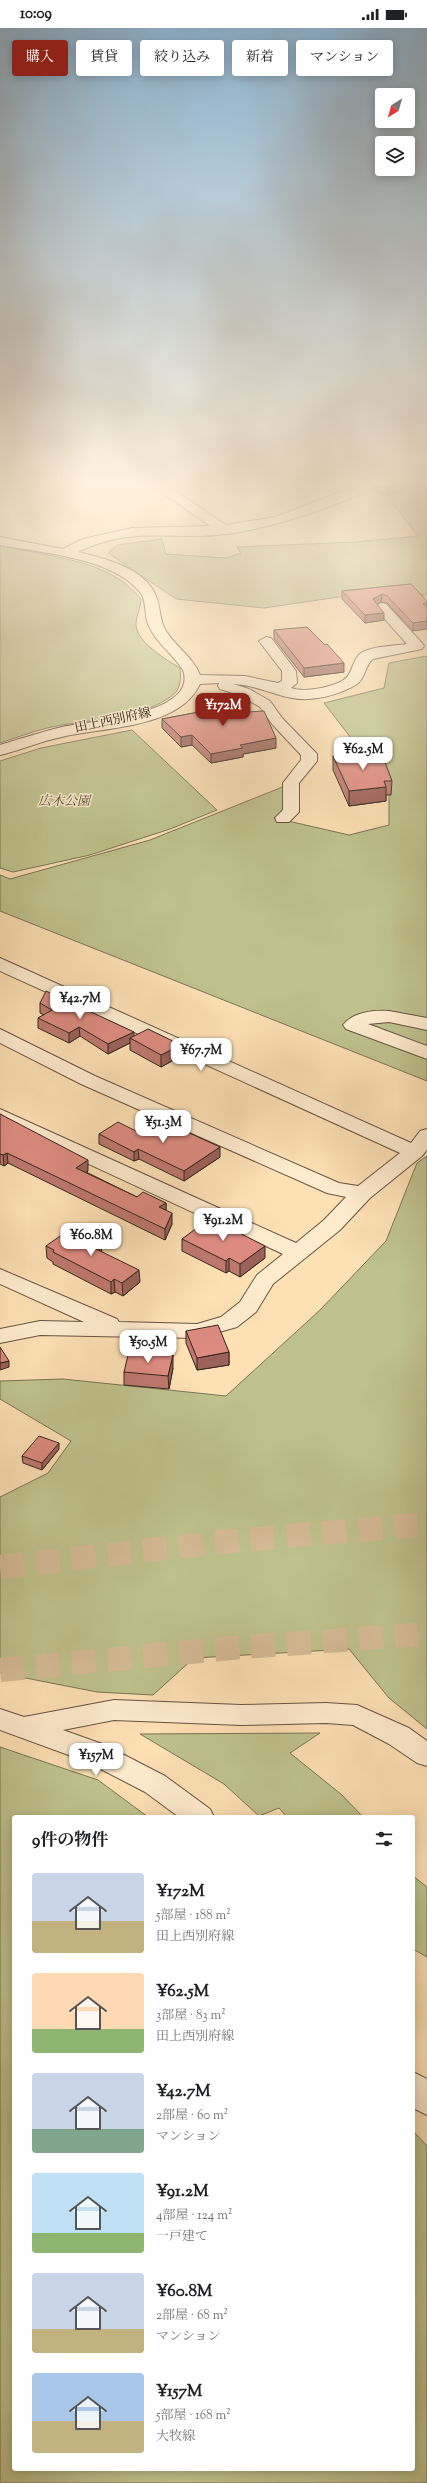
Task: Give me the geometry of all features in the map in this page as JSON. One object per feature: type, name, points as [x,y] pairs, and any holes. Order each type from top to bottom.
[{"type":"street","points":[[149,597],[154,621],[160,634],[188,664],[193,680]]},
{"type":"street","points":[[193,680],[227,678],[263,683],[295,694],[331,690],[353,680],[363,660],[368,655],[417,646],[381,607]]},
{"type":"street","points":[[266,641],[289,671],[290,683],[278,689]]},
{"type":"street","points":[[193,680],[222,684],[244,692],[264,704],[277,721],[309,754],[309,761],[296,772],[291,781],[289,792],[291,812],[283,818]]},
{"type":"street","name":"田上西別府線","points":[[0,750],[61,732],[135,719],[161,710],[181,699],[191,689],[193,680]]},
{"type":"street","points":[[0,964],[415,1152]]},
{"type":"street","points":[[427,1024],[373,1016],[362,1018],[353,1025],[427,1053]]},
{"type":"street","points":[[0,1035],[88,1080],[334,1189],[362,1193]]},
{"type":"street","points":[[0,1115],[299,1253]]},
{"type":"street","points":[[0,1336],[40,1328],[118,1328],[198,1331],[229,1322],[248,1307],[265,1280],[332,1225],[362,1193],[415,1152],[427,1135]]},
{"type":"street","points":[[0,1276],[118,1328]]},
{"type":"street","points":[[12,1723],[114,1710],[241,1715],[326,1712],[357,1715],[400,1736],[427,1755]]},
{"type":"street","points":[[12,1723],[95,1753],[155,1784],[197,1815]]},
{"type":"street","points":[[415,2088],[427,2101]]},
{"type":"green space","points":[[0,597],[139,597],[141,599],[136,623],[137,630],[141,637],[153,650],[180,668],[180,682],[176,692],[161,703],[130,714],[47,728],[0,743]]},
{"type":"green space","points":[[172,597],[342,597],[264,608],[176,599]]},
{"type":"green space","points":[[427,656],[427,1081],[0,911],[0,875],[10,879],[150,840],[290,784],[288,821],[349,835],[389,825],[389,785],[366,774],[351,738],[324,703],[384,688],[389,663]]},
{"type":"green space","name":"広木公園","points":[[132,730],[217,810],[170,829],[90,855],[13,872],[0,868],[0,761],[41,748]]},
{"type":"green space","points":[[427,1156],[427,1729],[389,1698],[349,1649],[194,1658],[153,1695],[97,1692],[0,1673],[0,1497],[48,1473],[71,1441],[0,1399],[0,1381],[63,1379],[226,1396],[320,1310],[386,1241],[417,1163]]},
{"type":"green space","points":[[320,1733],[290,1753],[342,1795],[361,1815],[285,1815],[279,1808],[258,1815],[224,1784],[140,1734]]},
{"type":"green space","points":[[0,1747],[98,1780],[145,1815],[12,1815],[12,2471],[415,2471],[415,2133],[427,2146],[427,2483],[0,2483]]},
{"type":"green space","points":[[415,1878],[427,1887],[427,1957],[415,1950]]},
{"type":"building","points":[[347,597],[377,597],[373,599],[384,613],[365,615]]},
{"type":"building","points":[[388,597],[423,597],[427,601],[427,603],[423,604],[427,608],[427,621],[413,623]]},
{"type":"building","points":[[307,627],[325,645],[327,644],[344,663],[304,668],[274,630]]},
{"type":"building","points":[[235,701],[247,712],[264,711],[276,738],[240,745],[243,748],[211,754],[192,735],[181,737],[162,719],[209,710],[205,706]]},
{"type":"building","points":[[382,754],[392,781],[384,781],[386,787],[349,791],[333,756]]},
{"type":"building","points":[[46,991],[134,1032],[108,1044],[79,1027],[69,1033],[38,1018],[52,1010],[40,1003]]},
{"type":"building","points":[[148,1029],[181,1045],[161,1055],[130,1038]]},
{"type":"building","points":[[0,1114],[88,1160],[76,1168],[137,1197],[143,1192],[166,1203],[159,1207],[172,1213],[165,1229],[7,1153],[3,1155],[0,1154]]},
{"type":"building","points":[[161,1120],[220,1147],[184,1171],[138,1149],[134,1152],[99,1134],[118,1122],[142,1134]]},
{"type":"building","points":[[210,1218],[265,1246],[240,1264],[229,1258],[226,1261],[182,1239]]},
{"type":"building","points":[[70,1229],[101,1245],[96,1249],[139,1270],[122,1283],[114,1279],[111,1282],[53,1252],[54,1250],[46,1246]]},
{"type":"building","points":[[218,1325],[229,1352],[197,1358],[186,1331]]},
{"type":"building","points":[[0,1347],[9,1361],[0,1363]]},
{"type":"building","points":[[129,1351],[173,1355],[168,1376],[124,1372]]},
{"type":"building","points":[[39,1436],[59,1443],[42,1463],[22,1456]]},
{"type":"tunnel","points":[[0,1567],[221,1542],[427,1524]]},
{"type":"tunnel","points":[[0,1670],[243,1647],[427,1634]]}]
